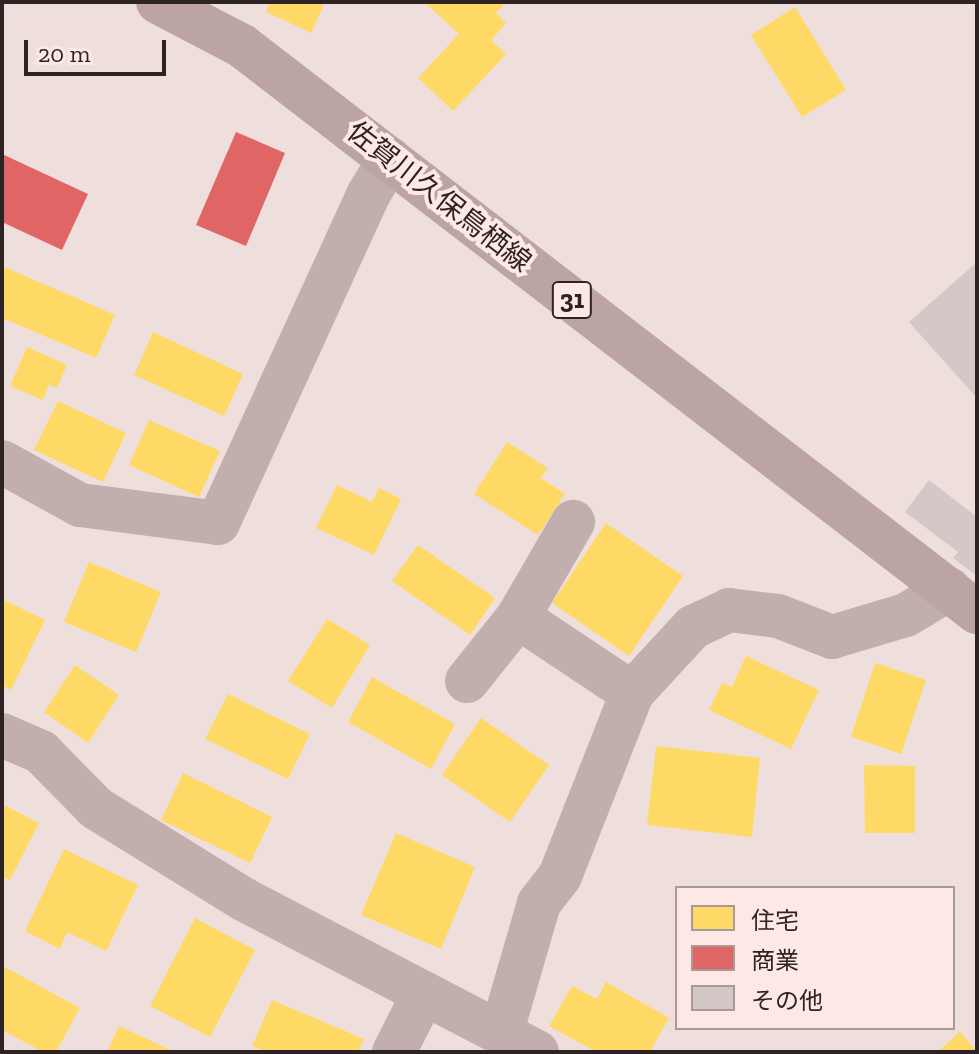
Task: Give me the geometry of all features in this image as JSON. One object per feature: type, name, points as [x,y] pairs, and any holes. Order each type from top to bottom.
[{"type":"main road","name":"佐賀川久保鳥栖線","points":[[164,3],[242,46],[963,601]]},
{"type":"street","points":[[2,462],[80,505],[218,523],[368,195],[390,159]]},
{"type":"street","points":[[467,681],[518,617],[573,522]]},
{"type":"street","points":[[2,735],[41,752],[96,808],[245,900],[519,1043],[539,903],[560,876],[632,693],[693,627],[729,610],[778,616],[832,637],[963,601]]},
{"type":"street","points":[[518,617],[632,693]]},
{"type":"street","points":[[394,1052],[424,993]]},
{"type":"building: 住宅","points":[[270,2],[325,2],[311,33],[266,12]]},
{"type":"building: 住宅","points":[[424,2],[506,2],[496,13],[506,23],[491,40],[506,54],[453,111],[418,78],[459,34]]},
{"type":"building: 住宅","points":[[795,7],[846,90],[802,117],[751,35]]},
{"type":"building: 住宅","points":[[2,266],[115,315],[96,358],[2,318]]},
{"type":"building: 住宅","points":[[153,332],[243,374],[224,416],[134,375]]},
{"type":"building: 住宅","points":[[27,347],[67,365],[57,388],[49,385],[43,400],[10,386]]},
{"type":"building: 住宅","points":[[58,401],[126,433],[103,482],[34,450]]},
{"type":"building: 住宅","points":[[149,420],[220,451],[199,497],[129,465]]},
{"type":"building: 住宅","points":[[507,442],[548,468],[541,478],[565,494],[538,535],[474,494]]},
{"type":"building: 住宅","points":[[337,485],[372,502],[379,488],[401,499],[374,555],[316,528]]},
{"type":"building: 住宅","points":[[606,523],[683,576],[629,656],[552,603]]},
{"type":"building: 住宅","points":[[418,545],[495,598],[470,635],[392,581]]},
{"type":"building: 住宅","points":[[89,562],[161,592],[136,652],[64,622]]},
{"type":"building: 住宅","points":[[2,599],[45,620],[11,690],[2,685]]},
{"type":"building: 住宅","points":[[327,619],[370,645],[332,708],[288,681]]},
{"type":"building: 住宅","points":[[746,656],[819,690],[791,749],[709,710],[722,683],[732,687]]},
{"type":"building: 住宅","points":[[875,663],[926,680],[901,754],[851,737]]},
{"type":"building: 住宅","points":[[75,665],[119,695],[88,743],[44,712]]},
{"type":"building: 住宅","points":[[372,677],[455,724],[431,769],[348,722]]},
{"type":"building: 住宅","points":[[228,694],[310,734],[288,779],[205,739]]},
{"type":"building: 住宅","points":[[481,718],[549,765],[510,822],[442,775]]},
{"type":"building: 住宅","points":[[656,746],[760,758],[752,837],[647,825]]},
{"type":"building: 住宅","points":[[864,765],[915,766],[915,833],[865,833]]},
{"type":"building: 住宅","points":[[183,773],[272,817],[250,863],[161,820]]},
{"type":"building: 住宅","points":[[2,804],[39,823],[10,880],[2,876]]},
{"type":"building: 住宅","points":[[396,833],[475,867],[441,949],[361,915]]},
{"type":"building: 住宅","points":[[64,849],[138,885],[106,951],[67,932],[60,949],[25,931]]},
{"type":"building: 住宅","points":[[195,918],[255,950],[210,1037],[150,1006]]},
{"type":"building: 住宅","points":[[3,966],[80,1008],[56,1052],[43,1052],[2,1030]]},
{"type":"building: 住宅","points":[[606,982],[669,1018],[650,1052],[596,1052],[549,1026],[572,986],[597,999]]},
{"type":"building: 住宅","points":[[272,1000],[364,1039],[358,1052],[266,1052],[252,1046]]},
{"type":"building: 住宅","points":[[119,1026],[175,1052],[107,1052]]},
{"type":"building: 住宅","points":[[960,1031],[977,1052],[938,1052]]},
{"type":"building: 商業","points":[[236,132],[285,153],[246,246],[196,225]]},
{"type":"building: 商業","points":[[2,154],[88,194],[62,250],[2,222]]},
{"type":"building: その他","points":[[977,262],[977,398],[909,322]]},
{"type":"building: その他","points":[[929,480],[977,517],[977,576],[953,558],[958,552],[905,512]]}]
